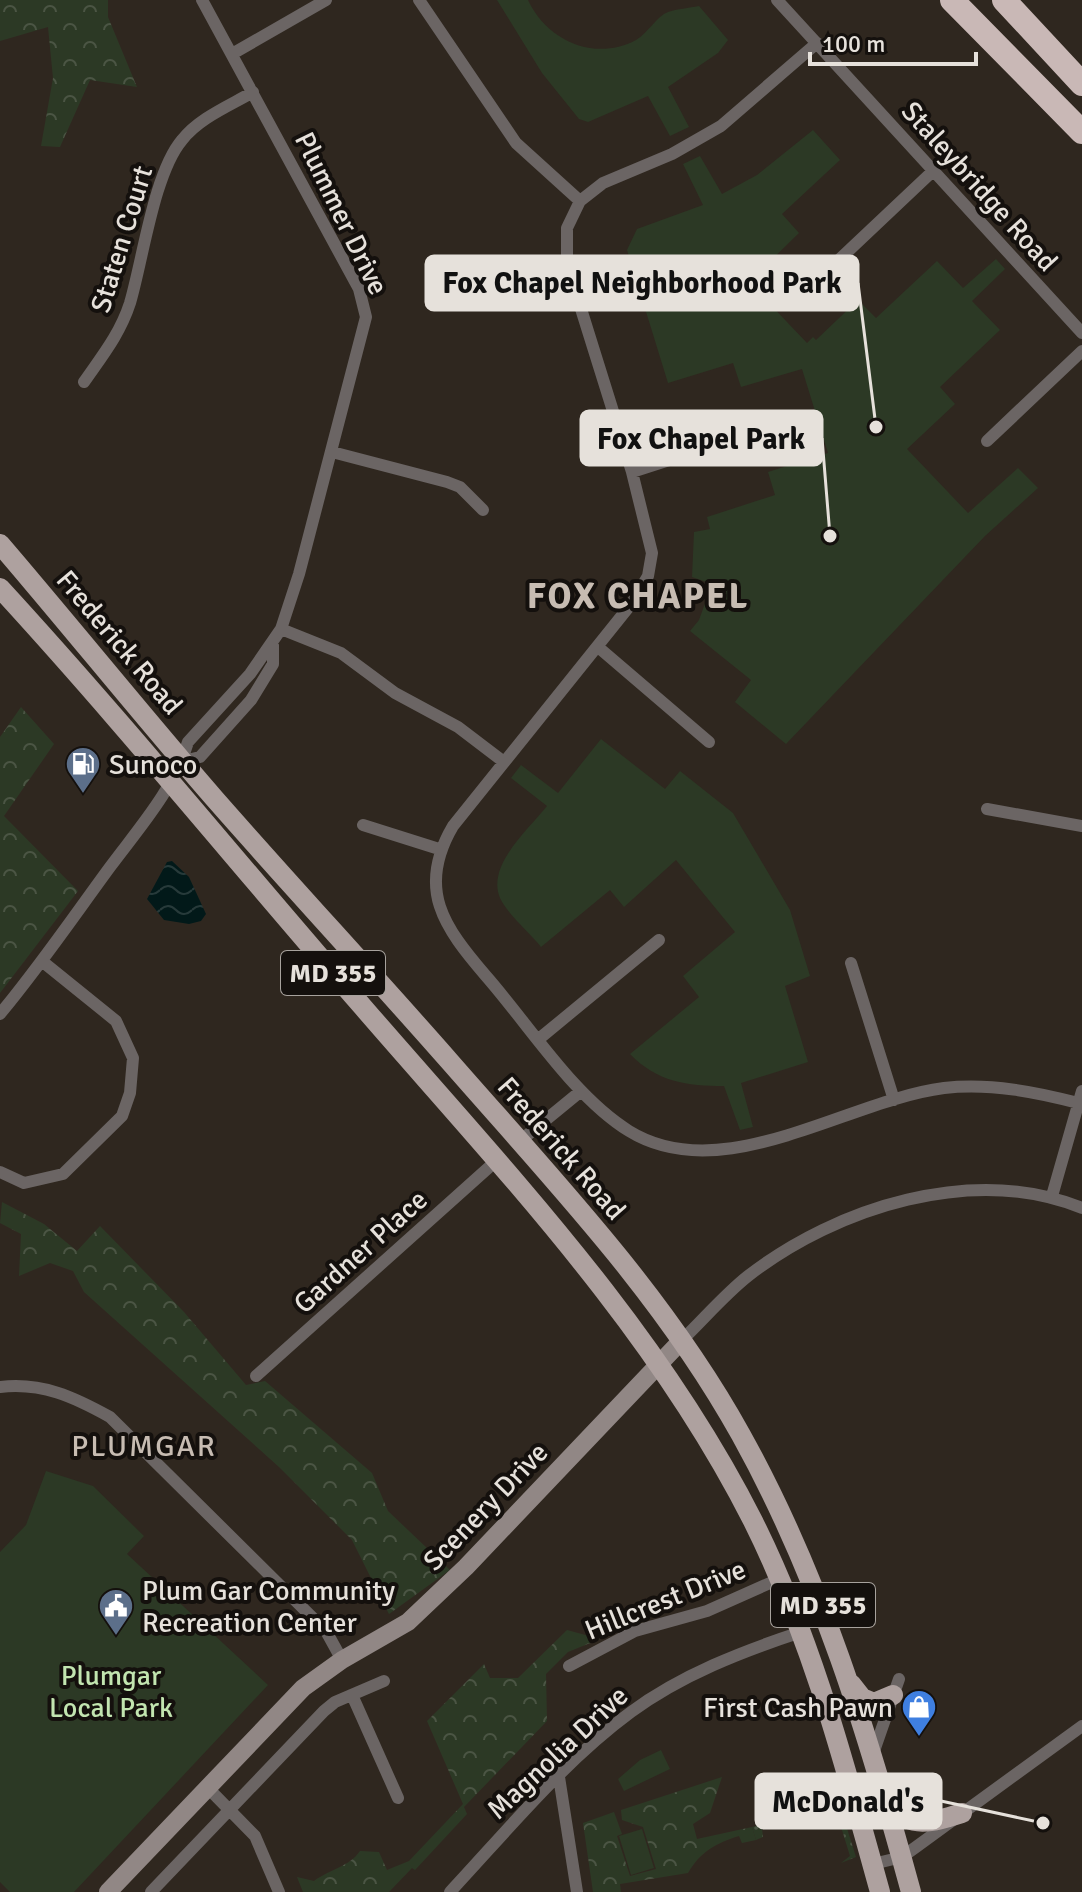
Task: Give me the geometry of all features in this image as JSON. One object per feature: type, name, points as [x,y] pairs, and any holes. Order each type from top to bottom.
[{"type":"highway","points":[[952,0],[1082,132]]},
{"type":"highway","points":[[1004,0],[1082,84]]},
{"type":"main road","name":"Frederick Road","points":[[0,544],[183,761],[601,1234],[682,1340],[768,1487],[822,1603],[873,1758],[911,1892]]},
{"type":"main road","name":"Frederick Road","points":[[0,588],[601,1284],[659,1365],[712,1447],[779,1579],[831,1717],[880,1892]]},
{"type":"main road","points":[[850,1684],[870,1702],[882,1702],[896,1687]]},
{"type":"main road","points":[[888,1807],[903,1819],[918,1823],[962,1813]]},
{"type":"street","name":"Plummer Drive","points":[[0,1014],[43,962],[170,782],[183,761],[188,742],[273,645],[281,629],[332,452],[366,317],[364,303],[202,0]]},
{"type":"street","points":[[232,54],[326,0]]},
{"type":"street","points":[[419,0],[516,143],[580,201]]},
{"type":"street","name":"Staleybridge Road","points":[[777,0],[1082,333]]},
{"type":"street","points":[[817,43],[721,126],[672,154],[603,183],[580,201],[567,228],[567,264],[632,472],[648,534],[652,566],[632,603],[453,826],[439,849],[436,887],[443,918],[456,940],[581,1091],[633,1133],[667,1146],[705,1151],[748,1145],[894,1100],[945,1088],[975,1087],[1081,1099],[1052,1196]]},
{"type":"street","name":"Staten Court","points":[[84,382],[121,327],[167,165],[179,142],[205,120],[253,92]]},
{"type":"street","points":[[826,272],[933,171]]},
{"type":"street","points":[[987,441],[1082,351]]},
{"type":"street","points":[[632,472],[762,430]]},
{"type":"street","points":[[332,452],[447,482],[460,487],[483,510]]},
{"type":"street","points":[[281,629],[341,653],[395,693],[458,727],[504,762]]},
{"type":"street","name":"Plummer Drive","points":[[183,761],[200,757],[251,700],[273,664],[273,645]]},
{"type":"street","points":[[598,647],[709,742]]},
{"type":"street","points":[[987,809],[1082,826]]},
{"type":"street","points":[[363,825],[439,849]]},
{"type":"street","points":[[540,1038],[659,940]]},
{"type":"street","points":[[0,1172],[24,1183],[63,1174],[122,1116],[130,1093],[133,1058],[116,1021],[43,962]]},
{"type":"street","points":[[851,963],[894,1100]]},
{"type":"street","points":[[520,1141],[581,1091]]},
{"type":"street","name":"Gardner Place","points":[[256,1376],[496,1161]]},
{"type":"street","points":[[682,1340],[747,1277],[785,1250],[826,1228],[876,1208],[951,1194],[1001,1191],[1052,1196],[1082,1208]]},
{"type":"street","name":"Scenery Drive","points":[[108,1892],[303,1688],[342,1660],[389,1635],[425,1607],[682,1340]]},
{"type":"street","points":[[0,1387],[41,1387],[73,1397],[110,1417],[326,1631],[342,1660]]},
{"type":"street","name":"Hillcrest Drive","points":[[569,1666],[635,1631],[707,1611],[779,1579]]},
{"type":"street","name":"Magnolia Drive","points":[[450,1892],[559,1777],[630,1712],[665,1690],[710,1668],[801,1632]]},
{"type":"street","points":[[151,1892],[324,1711],[384,1681]]},
{"type":"street","points":[[873,1758],[876,1738],[896,1687]]},
{"type":"street","points":[[352,1695],[398,1798]]},
{"type":"street","points":[[873,1864],[902,1857],[1082,1726]]},
{"type":"street","points":[[559,1777],[577,1892]]},
{"type":"street","points":[[207,1787],[231,1809],[258,1842],[279,1892]]},
{"type":"green space","points":[[0,0],[108,0],[108,17],[137,87],[90,80],[60,147],[41,146],[53,78],[48,27],[0,41]]},
{"type":"green space","points":[[497,0],[528,0],[547,27],[574,44],[589,48],[604,49],[636,40],[664,14],[699,6],[728,40],[718,53],[668,87],[689,127],[670,136],[648,96],[588,122],[579,119],[542,73]]},
{"type":"green space","points":[[813,130],[840,160],[782,214],[799,233],[749,282],[807,343],[813,337],[816,340],[858,300],[876,318],[937,261],[963,288],[996,259],[1005,269],[972,301],[1000,330],[940,387],[955,404],[907,449],[968,513],[1018,468],[1038,488],[985,536],[786,744],[735,702],[751,680],[690,631],[699,620],[712,584],[692,577],[694,532],[710,529],[707,517],[775,495],[768,472],[828,453],[802,369],[741,387],[733,363],[668,383],[627,250],[637,229],[703,205],[683,164],[700,156],[722,194],[757,175]]},
{"type":"green space","points":[[21,707],[54,744],[4,816],[78,891],[0,993],[0,737]]},
{"type":"green space","points":[[601,739],[665,789],[680,771],[733,813],[790,910],[810,976],[785,986],[808,1062],[741,1083],[753,1127],[740,1130],[724,1086],[673,1080],[651,1071],[630,1054],[699,997],[683,976],[735,932],[676,860],[624,907],[610,890],[541,947],[500,898],[497,885],[504,860],[547,806],[511,778],[521,765],[558,793]]},
{"type":"green space","points":[[2,1202],[44,1224],[77,1251],[100,1226],[184,1312],[246,1385],[265,1381],[372,1473],[388,1511],[450,1570],[389,1614],[352,1540],[279,1467],[84,1292],[73,1271],[50,1263],[19,1276],[21,1234],[0,1223]]},
{"type":"green space","name":"Plumgar Local Park","points":[[46,1471],[93,1486],[144,1536],[127,1554],[268,1685],[74,1892],[10,1892],[0,1882],[0,1552],[26,1525]]},
{"type":"green space","points":[[567,1630],[600,1639],[568,1652],[546,1674],[547,1721],[464,1807],[467,1814],[415,1870],[412,1868],[389,1892],[303,1892],[297,1877],[314,1881],[350,1861],[360,1851],[379,1852],[387,1870],[409,1861],[463,1804],[427,1721],[484,1664],[490,1678],[518,1678]]},
{"type":"green space","points":[[661,1750],[670,1769],[624,1791],[618,1779],[640,1760]]},
{"type":"green space","points":[[722,1777],[710,1813],[693,1824],[697,1839],[752,1827],[756,1840],[742,1843],[739,1836],[723,1842],[703,1854],[688,1873],[620,1884],[621,1892],[593,1892],[583,1823],[614,1812],[622,1834],[617,1836],[630,1876],[656,1869],[643,1827],[622,1820],[621,1810]]},
{"type":"green space","points":[[838,1800],[856,1857],[841,1863],[850,1856],[838,1817],[826,1820],[823,1812],[762,1829],[763,1837],[756,1840],[752,1827],[837,1805]]},
{"type":"green space","points":[[642,1829],[654,1868],[631,1875],[619,1836]]},
{"type":"water","points":[[172,861],[189,877],[206,914],[201,921],[189,924],[164,920],[147,899],[167,862]]},
{"type":"place","name":"Fox Chapel Neighborhood Park","points":[[876,427]]},
{"type":"place","name":"Fox Chapel Park","points":[[830,536]]},
{"type":"place","name":"Sunoco","points":[[83,795]]},
{"type":"place","name":"Plum Gar Community Recreation Center","points":[[116,1637]]},
{"type":"place","name":"First Cash Pawn","points":[[919,1738]]},
{"type":"place","name":"McDonald's","points":[[1043,1823]]},
{"type":"district","name":"FOX CHAPEL","points":[[638,595]]},
{"type":"district","name":"PLUMGAR","points":[[144,1446]]}]
